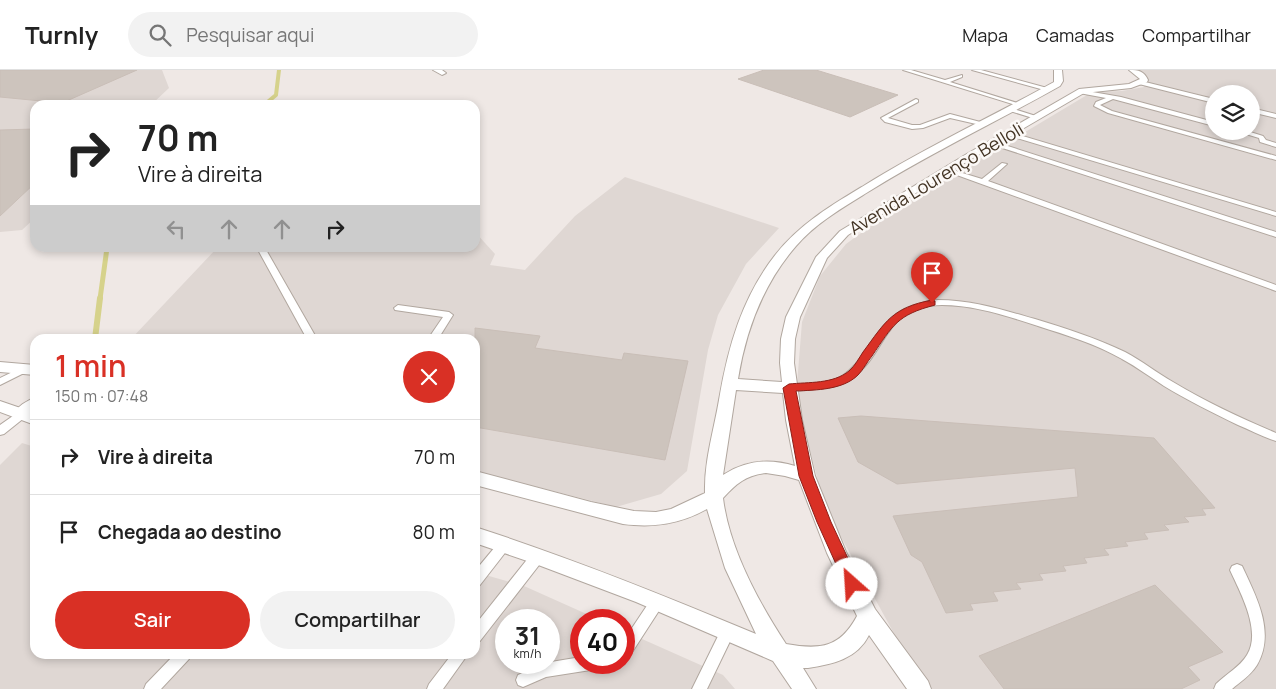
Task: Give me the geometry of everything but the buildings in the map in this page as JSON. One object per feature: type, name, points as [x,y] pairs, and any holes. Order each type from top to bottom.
[{"type":"street","points":[[1048,89],[1059,81],[1058,70]]},
{"type":"street","points":[[1133,70],[1142,75],[1144,80],[1141,83]]},
{"type":"street","name":"Avenida Lourenço Belloli","points":[[920,689],[868,616],[837,553],[806,476],[789,388],[788,339],[793,317],[822,257],[844,233],[946,170],[1081,92],[1141,83]]},
{"type":"street","name":"Avenida Lourenço Belloli","points":[[805,689],[778,653],[736,575],[714,496],[717,459],[738,341],[755,300],[776,263],[800,235],[820,217],[892,172],[986,124],[1048,89]]},
{"type":"street","points":[[0,367],[30,369]]},
{"type":"street","points":[[730,384],[789,388]]},
{"type":"street","points":[[0,406],[27,417]]},
{"type":"street","points":[[480,479],[607,514],[658,519],[682,513],[714,496],[727,482],[744,470],[760,466],[772,466],[789,469],[806,476]]},
{"type":"street","points":[[480,537],[538,556],[657,602],[778,653],[808,658],[836,653],[857,637],[868,616]]},
{"type":"lane","points":[[906,70],[1017,107],[1036,117]]},
{"type":"lane","points":[[975,70],[1048,89]]},
{"type":"lane","points":[[945,82],[960,76]]},
{"type":"lane","points":[[1141,83],[1205,99]]},
{"type":"lane","points":[[1081,92],[1205,122]]},
{"type":"lane","points":[[1111,98],[1098,103],[1097,106],[1110,112],[1276,158]]},
{"type":"lane","points":[[916,101],[884,118],[887,121],[912,127],[922,127],[950,116],[986,124]]},
{"type":"lane","points":[[1260,112],[1276,116]]},
{"type":"lane","points":[[1008,134],[1276,214]]},
{"type":"lane","points":[[1260,137],[1262,141],[1276,145]]},
{"type":"lane","points":[[1251,151],[1262,141]]},
{"type":"lane","points":[[992,143],[1276,235]]},
{"type":"lane","points":[[983,182],[1004,164]]},
{"type":"lane","points":[[946,170],[1276,288]]},
{"type":"lane","points":[[263,252],[309,334]]},
{"type":"lane","points":[[789,388],[824,385],[840,381],[854,373],[880,335],[901,313],[932,303],[954,303],[990,309],[1094,342],[1121,355],[1217,410],[1276,437]]},
{"type":"lane","points":[[398,308],[450,316],[437,334]]},
{"type":"lane","points":[[0,382],[30,369]]},
{"type":"lane","points":[[0,431],[27,417]]},
{"type":"lane","points":[[480,575],[504,545]]},
{"type":"lane","points":[[480,630],[538,556]]},
{"type":"lane","points":[[1220,689],[1251,661],[1260,642],[1256,619],[1236,570]]},
{"type":"lane","points":[[635,635],[657,602]]},
{"type":"lane","points":[[699,689],[727,633]]},
{"type":"lane","points":[[151,689],[179,659]]},
{"type":"lane","points":[[434,689],[457,659]]},
{"type":"lane","points":[[523,680],[545,670],[570,666]]},
{"type":"shaded area","points":[[0,70],[162,70],[169,88],[156,100],[30,100],[30,223],[22,230],[0,232]]},
{"type":"shaded area","points":[[1136,70],[1276,70],[1276,689],[932,689],[907,657],[825,508],[796,397],[802,322],[820,276],[846,244],[883,217],[1092,92],[1122,91],[1144,87],[1148,78]]},
{"type":"shaded area","points":[[625,177],[779,228],[746,264],[718,315],[708,350],[687,471],[661,494],[616,507],[480,472],[480,334],[136,334],[213,252],[480,252],[480,238],[495,254],[490,265],[525,270],[575,216]]},
{"type":"shaded area","points":[[22,443],[30,445],[30,659],[480,659],[480,573],[524,586],[575,609],[570,609],[570,674],[635,674],[635,636],[723,675],[735,689],[0,689],[0,465]]},
{"type":"waterway","points":[[270,100],[276,95],[279,70]]},
{"type":"waterway","points":[[100,299],[106,252]]},
{"type":"waterway","points":[[96,334],[100,298]]},
{"type":"route","points":[[852,584],[817,507],[806,476],[789,388],[824,385],[840,381],[854,373],[875,341],[901,313],[932,303]]}]
